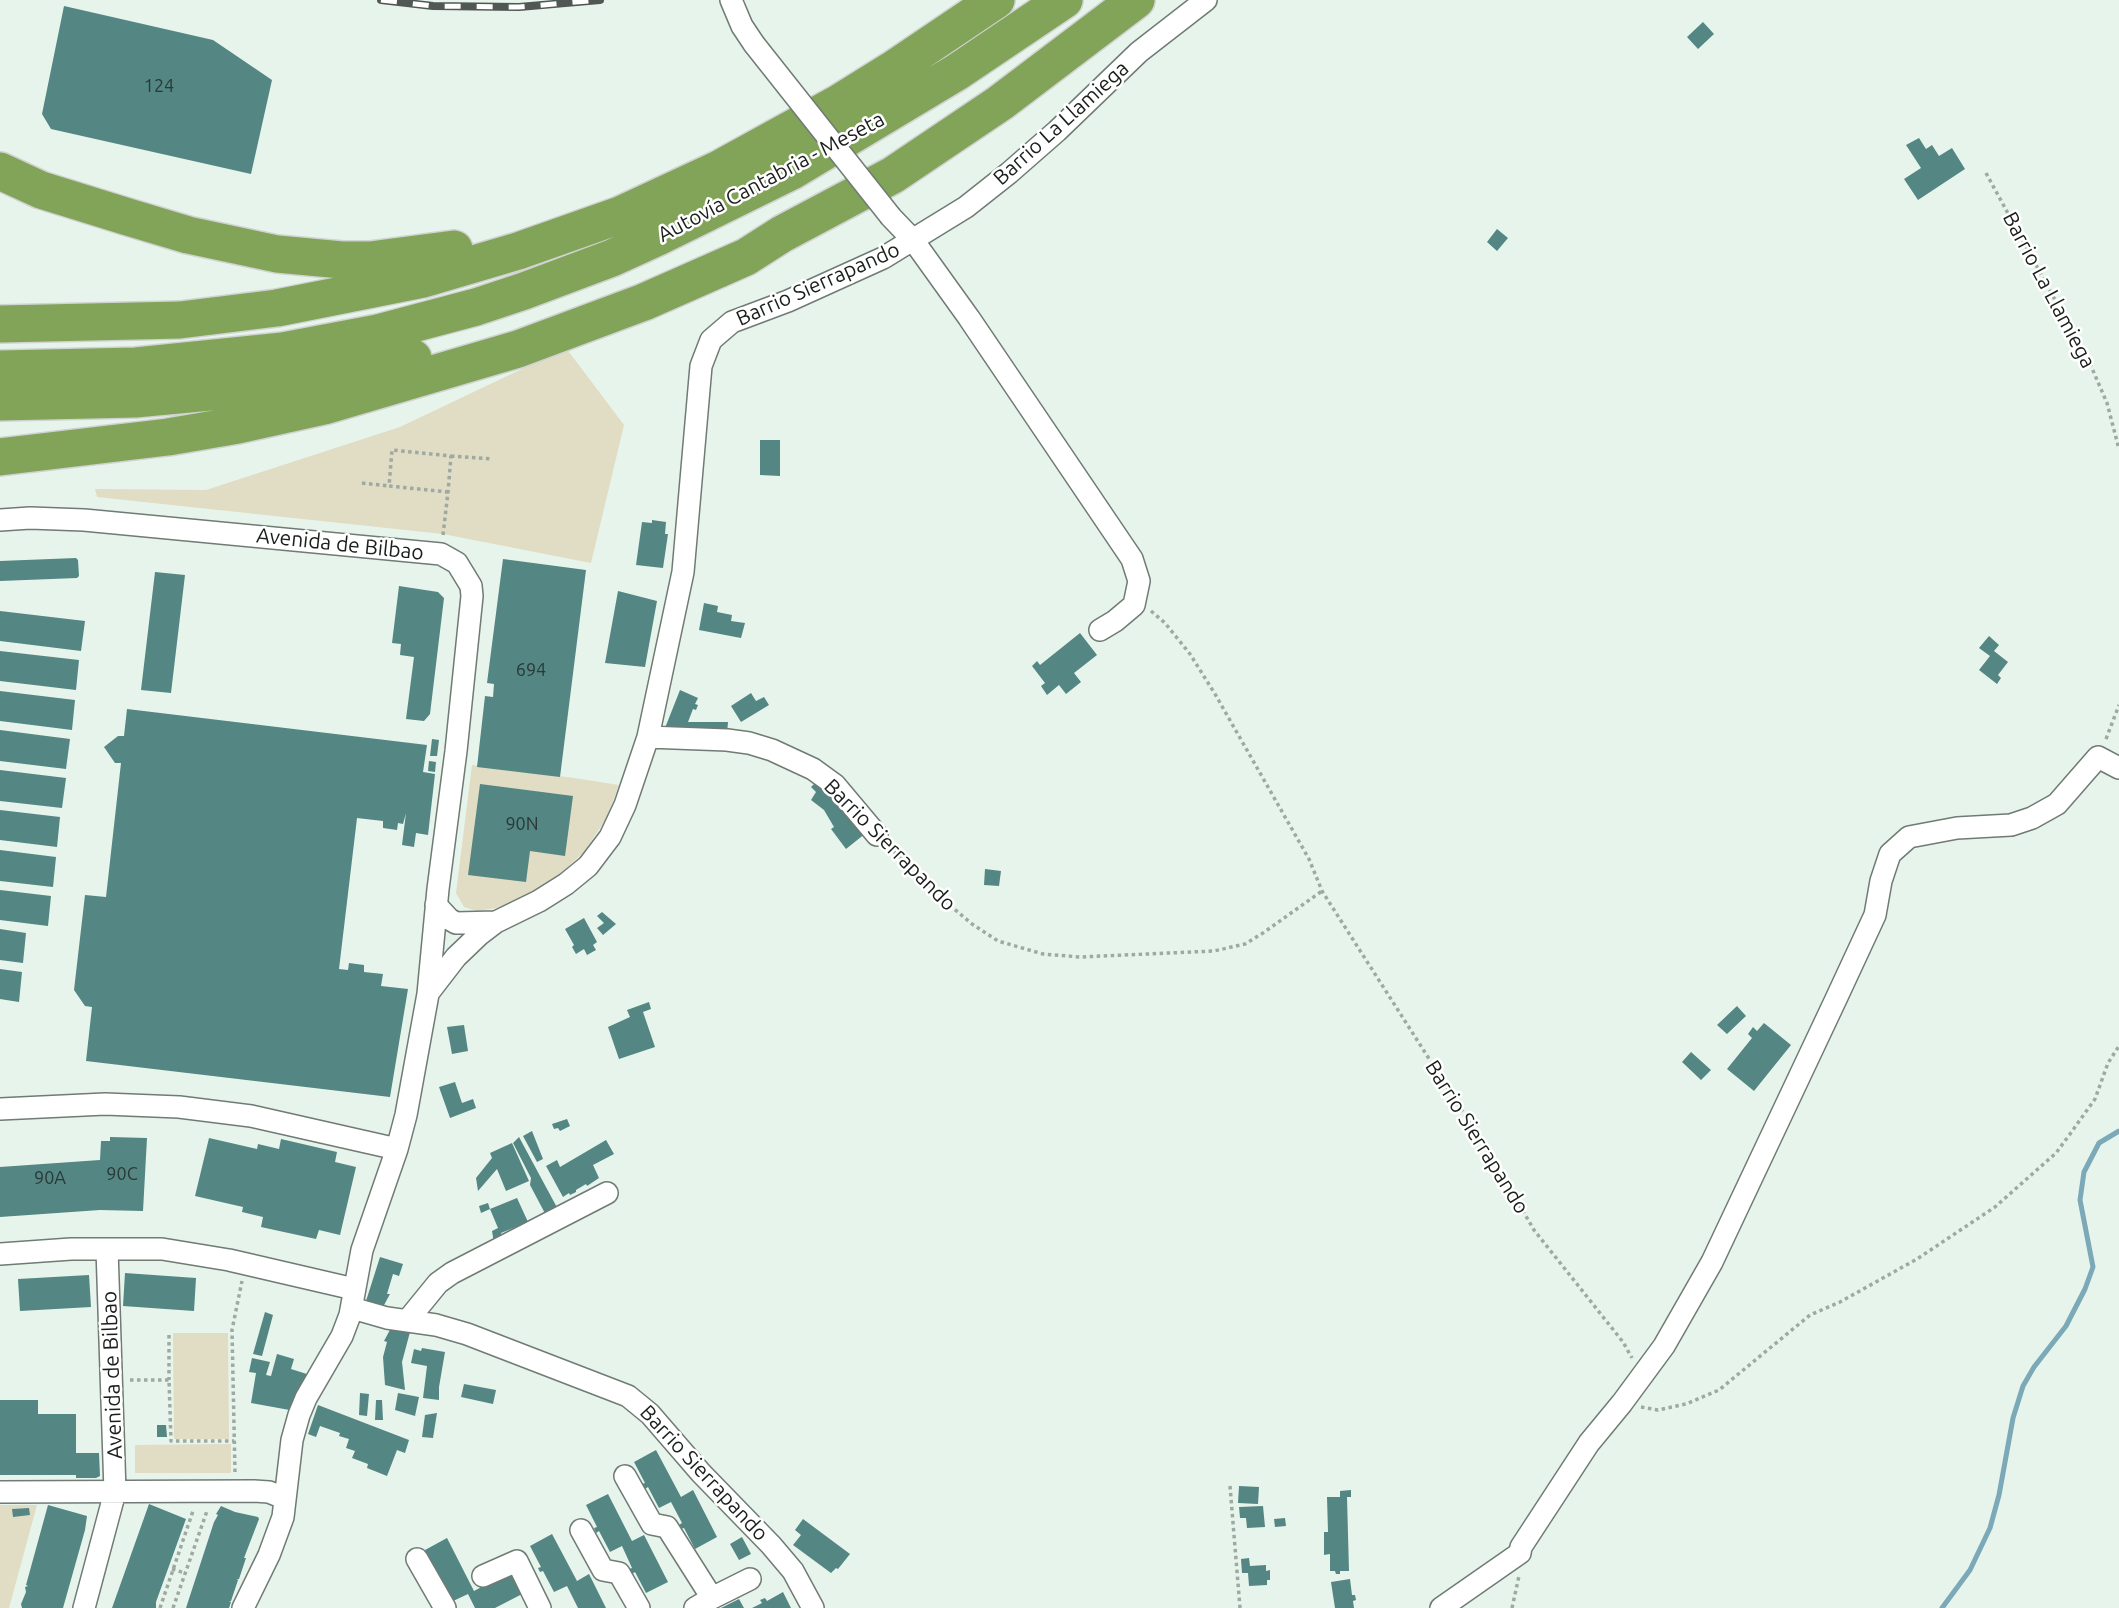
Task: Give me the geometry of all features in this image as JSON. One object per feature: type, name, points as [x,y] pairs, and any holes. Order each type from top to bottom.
[{"type":"highway","name":"Autovía Cantabria - Meseta","points":[[0,324],[180,320],[277,308],[423,279],[519,251],[620,215],[678,189],[791,131],[892,71],[996,0]]},
{"type":"highway","name":"Autovía Cantabria - Meseta","points":[[0,369],[147,365],[283,351],[378,334],[524,291],[612,258],[746,195],[874,123],[999,45],[1064,0]]},
{"type":"highway","points":[[0,457],[213,429],[360,397],[518,349],[621,312],[746,257],[782,234],[862,192],[932,149],[1037,77],[1136,0]]},
{"type":"highway","points":[[0,171],[41,190],[231,246],[310,258],[370,260],[460,248],[549,223],[791,131]]},
{"type":"highway","points":[[0,402],[180,396],[264,387],[383,365],[478,343],[584,309],[678,274],[739,247],[782,234]]},
{"type":"street","name":"Barrio La Llamiega","points":[[912,240],[966,207],[1009,173],[1139,52],[1206,0]]},
{"type":"street","name":"Barrio Sierrapando","points":[[733,6],[754,44],[912,240],[994,354],[1132,559],[1139,581],[1137,597]]},
{"type":"street","name":"Barrio Sierrapando","points":[[433,942],[457,936],[538,901],[566,884],[588,866],[610,836],[625,805],[648,737],[683,572],[701,366],[711,340],[732,322],[854,272],[912,240]]},
{"type":"street","name":"Avenida de Bilbao","points":[[0,520],[83,520],[441,554],[457,563],[471,586],[472,596],[436,905]]},
{"type":"street","points":[[1100,630],[1126,613],[1137,597]]},
{"type":"street","name":"Barrio Sierrapando","points":[[648,737],[727,740],[772,750],[813,769],[835,785],[877,835]]},
{"type":"street","points":[[1441,1608],[1520,1553],[1521,1547],[1589,1443],[1664,1346],[1712,1262],[1875,915],[1881,881],[1890,855],[1909,837],[1957,828],[2011,825],[2032,818],[2057,804],[2098,757],[2119,768]]},
{"type":"street","name":"Barrio Sierrapando","points":[[243,1608],[276,1538],[283,1517],[292,1440],[299,1415],[342,1336],[353,1298],[362,1250],[397,1149],[428,994],[436,905]]},
{"type":"street","points":[[436,905],[456,923],[486,923]]},
{"type":"street","name":"Barrio Sierrapando","points":[[428,994],[486,923]]},
{"type":"street","points":[[0,1110],[105,1104],[179,1107],[251,1116],[397,1149]]},
{"type":"street","points":[[407,1321],[438,1283],[452,1273],[607,1193]]},
{"type":"street","name":"Barrio Sierrapando","points":[[107,1249],[162,1249],[245,1264],[353,1298],[407,1321],[436,1325],[467,1334],[628,1396],[650,1413],[701,1473],[771,1545],[793,1571],[813,1608]]},
{"type":"street","points":[[0,1254],[107,1249]]},
{"type":"street","name":"Avenida de Bilbao","points":[[107,1249],[115,1492]]},
{"type":"street","points":[[625,1476],[652,1524],[667,1527],[703,1603],[750,1579]]},
{"type":"street","points":[[0,1492],[236,1491],[269,1492],[284,1499]]},
{"type":"street","points":[[84,1608],[115,1492]]},
{"type":"street","points":[[581,1530],[603,1570],[618,1573],[639,1608]]},
{"type":"street","points":[[417,1559],[445,1608]]},
{"type":"street","points":[[483,1576],[517,1561],[540,1608]]},
{"type":"path","name":"Barrio La Llamiega","points":[[1986,173],[2091,366],[2107,403],[2119,449]]},
{"type":"path","points":[[389,486],[392,450],[492,459]]},
{"type":"path","points":[[441,554],[451,456]]},
{"type":"path","points":[[362,483],[448,492]]},
{"type":"path","name":"Barrio Sierrapando","points":[[1137,597],[1165,623],[1190,654],[1303,847],[1322,891],[1486,1148],[1534,1230],[1623,1342],[1643,1376]]},
{"type":"path","points":[[2098,757],[2119,705]]},
{"type":"path","name":"Barrio Sierrapando","points":[[877,835],[947,904],[972,924],[998,941],[1043,954],[1080,957],[1214,951],[1245,944],[1322,891]]},
{"type":"path","points":[[1622,1403],[1658,1410],[1686,1404],[1719,1390],[1810,1315],[1840,1302],[1964,1230],[1995,1207],[2056,1153],[2095,1100],[2108,1063],[2119,1046]]},
{"type":"path","points":[[236,1491],[232,1330],[245,1264]]},
{"type":"path","points":[[169,1335],[171,1441],[233,1441]]},
{"type":"path","points":[[110,1380],[169,1380]]},
{"type":"path","points":[[1230,1486],[1240,1608]]},
{"type":"path","points":[[160,1608],[172,1569],[207,1491]]},
{"type":"path","points":[[173,1608],[186,1573],[207,1491]]},
{"type":"path","points":[[172,1569],[186,1573]]},
{"type":"shaded area","points":[[566,348],[624,425],[591,563],[443,534],[97,497],[95,489],[206,490],[400,427]]},
{"type":"shaded area","points":[[472,765],[619,785],[606,819],[584,852],[552,881],[522,899],[477,911],[464,907],[456,893]]},
{"type":"shaded area","points":[[173,1333],[228,1333],[229,1439],[174,1439]]},
{"type":"shaded area","points":[[231,1444],[231,1473],[135,1473],[135,1445]]},
{"type":"shaded area","points":[[0,1505],[37,1505],[9,1608],[0,1608]]},
{"type":"building","points":[[64,6],[213,40],[272,80],[251,174],[51,129],[42,114]]},
{"type":"building","points":[[1703,22],[1714,34],[1698,49],[1687,37]]},
{"type":"building","points":[[1919,138],[1926,149],[1932,145],[1939,156],[1952,148],[1965,169],[1918,200],[1904,179],[1921,168],[1906,145]]},
{"type":"building","points":[[1497,229],[1508,238],[1497,251],[1487,242]]},
{"type":"building","points":[[760,440],[780,440],[780,476],[760,475]]},
{"type":"building","points":[[652,520],[666,522],[665,534],[668,534],[663,568],[636,565],[642,522],[652,523]]},
{"type":"building","points":[[76,558],[77,578],[0,581],[0,561]]},
{"type":"building","points":[[503,559],[586,570],[560,777],[477,767],[485,696],[493,697],[494,684],[487,683]]},
{"type":"building","points":[[155,572],[185,575],[171,693],[141,690]]},
{"type":"building","points":[[399,586],[438,592],[444,598],[430,714],[424,721],[406,719],[414,657],[400,655],[401,644],[392,643]]},
{"type":"building","points":[[618,591],[657,601],[645,667],[605,663]]},
{"type":"building","points":[[704,603],[718,606],[717,612],[732,615],[731,621],[745,623],[741,638],[699,630]]},
{"type":"building","points":[[0,611],[85,621],[81,651],[0,641]]},
{"type":"building","points":[[1080,633],[1097,655],[1074,673],[1081,682],[1066,694],[1059,685],[1047,695],[1041,686],[1045,683],[1032,666],[1037,661],[1040,665]]},
{"type":"building","points":[[1989,636],[1999,645],[1994,651],[2008,662],[1998,675],[2001,678],[1997,684],[1979,670],[1990,656],[1979,648]]},
{"type":"building","points":[[0,651],[79,660],[76,690],[0,681]]},
{"type":"building","points":[[680,690],[698,698],[696,710],[693,709],[688,722],[728,722],[727,734],[665,728]]},
{"type":"building","points":[[0,691],[75,700],[72,730],[0,721]]},
{"type":"building","points":[[751,693],[756,701],[764,697],[769,705],[741,722],[731,706]]},
{"type":"building","points":[[127,709],[427,745],[423,772],[435,774],[428,835],[416,833],[414,847],[402,845],[406,813],[403,824],[398,823],[397,830],[383,828],[383,821],[357,818],[339,969],[348,970],[349,963],[364,965],[364,972],[383,974],[381,986],[408,989],[390,1097],[86,1061],[92,1007],[85,1006],[74,990],[85,895],[106,897],[121,763],[115,763],[104,747],[118,736],[124,736]]},
{"type":"building","points":[[0,730],[70,739],[66,769],[0,761]]},
{"type":"building","points":[[432,739],[439,740],[437,756],[430,756]]},
{"type":"building","points":[[429,761],[436,762],[435,772],[428,771]]},
{"type":"building","points":[[0,770],[66,778],[62,808],[0,801]]},
{"type":"building","points":[[817,781],[866,833],[846,849],[831,829],[834,827],[824,810],[811,800],[816,792],[811,787]]},
{"type":"building","points":[[480,784],[573,796],[565,856],[530,851],[526,882],[468,875]]},
{"type":"building","points":[[0,810],[60,817],[57,847],[0,840]]},
{"type":"building","points":[[0,850],[56,857],[53,887],[0,881]]},
{"type":"building","points":[[985,869],[1001,871],[999,886],[984,885]]},
{"type":"building","points":[[0,890],[51,896],[48,926],[0,920]]},
{"type":"building","points":[[602,912],[616,924],[603,935],[597,928],[604,923],[597,916]]},
{"type":"building","points":[[584,918],[597,942],[593,945],[596,950],[587,955],[584,949],[576,954],[565,929]]},
{"type":"building","points":[[0,929],[26,933],[23,963],[0,960]]},
{"type":"building","points":[[0,969],[22,972],[19,1002],[0,999]]},
{"type":"building","points":[[649,1002],[651,1009],[643,1012],[655,1047],[619,1059],[608,1027],[630,1017],[627,1010]]},
{"type":"building","points":[[1737,1006],[1746,1016],[1727,1034],[1717,1025]]},
{"type":"building","points":[[1764,1023],[1791,1045],[1754,1091],[1727,1069],[1752,1038],[1748,1034],[1753,1027],[1757,1031]]},
{"type":"building","points":[[464,1025],[468,1051],[452,1054],[447,1027]]},
{"type":"building","points":[[1691,1052],[1711,1070],[1701,1080],[1682,1062]]},
{"type":"building","points":[[455,1082],[462,1103],[473,1099],[476,1108],[450,1118],[439,1087]]},
{"type":"building","points":[[567,1119],[570,1126],[560,1131],[558,1128],[554,1129],[552,1124]]},
{"type":"building","points":[[532,1131],[543,1159],[537,1162],[523,1136]]},
{"type":"building","points":[[110,1137],[147,1138],[143,1211],[100,1210],[0,1217],[0,1167],[100,1160],[101,1141],[110,1141]]},
{"type":"building","points":[[519,1137],[560,1213],[548,1219],[530,1185],[531,1178],[513,1143]]},
{"type":"building","points":[[209,1138],[257,1149],[258,1144],[279,1149],[281,1139],[337,1152],[335,1162],[356,1167],[340,1235],[319,1230],[316,1239],[261,1227],[263,1217],[242,1212],[243,1207],[195,1196]]},
{"type":"building","points":[[606,1140],[614,1154],[593,1165],[599,1178],[563,1197],[546,1166],[557,1160],[560,1167]]},
{"type":"building","points":[[512,1143],[529,1181],[506,1191],[497,1169],[478,1191],[476,1178],[492,1158],[490,1153]]},
{"type":"building","points":[[517,1198],[528,1222],[501,1233],[503,1239],[494,1243],[492,1231],[498,1228],[490,1209]]},
{"type":"building","points":[[488,1203],[490,1209],[481,1213],[479,1206]]},
{"type":"building","points":[[380,1257],[403,1264],[399,1276],[393,1274],[387,1294],[390,1294],[383,1307],[366,1301]]},
{"type":"building","points":[[125,1273],[196,1278],[194,1311],[123,1306]]},
{"type":"building","points":[[89,1275],[91,1307],[20,1311],[18,1279]]},
{"type":"building","points":[[265,1312],[273,1315],[262,1356],[253,1354]]},
{"type":"building","points":[[391,1328],[410,1332],[402,1362],[405,1390],[385,1385],[383,1357],[387,1342],[384,1341]]},
{"type":"building","points":[[422,1348],[445,1352],[439,1400],[423,1398],[427,1366],[411,1363],[414,1349],[421,1351]]},
{"type":"building","points":[[277,1354],[294,1359],[291,1369],[310,1375],[295,1411],[251,1403],[256,1373],[249,1372],[252,1358],[270,1362],[266,1375],[271,1376]]},
{"type":"building","points":[[464,1384],[496,1390],[493,1404],[461,1397]]},
{"type":"building","points":[[360,1393],[369,1394],[367,1416],[359,1415]]},
{"type":"building","points":[[398,1393],[419,1397],[415,1416],[395,1410]]},
{"type":"building","points":[[0,1400],[38,1400],[38,1414],[76,1414],[76,1453],[99,1453],[100,1476],[76,1478],[76,1475],[0,1475]]},
{"type":"building","points":[[376,1400],[382,1400],[383,1420],[375,1420]]},
{"type":"building","points":[[318,1405],[409,1440],[405,1453],[397,1450],[387,1476],[367,1468],[368,1464],[352,1458],[355,1451],[346,1448],[349,1439],[339,1436],[340,1433],[320,1426],[316,1437],[308,1434]]},
{"type":"building","points":[[437,1413],[433,1438],[422,1437],[425,1415]]},
{"type":"building","points":[[157,1425],[166,1425],[167,1437],[157,1437]]},
{"type":"building","points":[[656,1450],[681,1497],[693,1490],[717,1537],[695,1549],[684,1528],[681,1529],[679,1525],[682,1523],[671,1502],[659,1508],[648,1487],[645,1489],[642,1484],[645,1483],[634,1462]]},
{"type":"building","points":[[1239,1486],[1259,1487],[1258,1504],[1238,1503]]},
{"type":"building","points":[[1351,1490],[1351,1497],[1347,1497],[1349,1571],[1336,1574],[1335,1571],[1330,1571],[1330,1554],[1324,1555],[1324,1532],[1328,1532],[1327,1497],[1340,1497],[1340,1491]]},
{"type":"building","points":[[608,1494],[632,1541],[644,1535],[668,1582],[646,1593],[635,1572],[632,1574],[630,1571],[632,1568],[622,1546],[610,1552],[599,1531],[596,1533],[594,1528],[597,1527],[586,1505]]},
{"type":"building","points":[[149,1504],[186,1519],[156,1608],[112,1608]]},
{"type":"building","points":[[48,1505],[87,1516],[85,1530],[63,1608],[22,1608],[25,1587],[28,1586],[26,1585]]},
{"type":"building","points":[[221,1506],[259,1519],[239,1579],[236,1580],[229,1608],[186,1608],[218,1515],[216,1514]]},
{"type":"building","points":[[1263,1506],[1265,1527],[1247,1528],[1246,1518],[1240,1518],[1239,1507]]},
{"type":"building","points":[[29,1508],[30,1515],[13,1517],[12,1509]]},
{"type":"building","points":[[1285,1518],[1286,1526],[1275,1527],[1274,1519]]},
{"type":"building","points":[[803,1519],[850,1554],[838,1569],[831,1573],[793,1545],[801,1535],[795,1530]]},
{"type":"building","points":[[552,1534],[577,1581],[589,1574],[606,1608],[578,1608],[567,1586],[554,1592],[543,1571],[540,1572],[538,1568],[541,1567],[530,1546]]},
{"type":"building","points":[[742,1537],[751,1554],[739,1560],[730,1544]]},
{"type":"building","points":[[447,1538],[474,1591],[514,1570],[526,1592],[495,1608],[475,1608],[468,1594],[451,1602],[425,1550]]},
{"type":"building","points":[[1249,1558],[1250,1566],[1266,1565],[1266,1571],[1270,1570],[1267,1585],[1249,1586],[1248,1573],[1242,1573],[1241,1559]]},
{"type":"building","points":[[1350,1579],[1352,1595],[1355,1595],[1356,1600],[1353,1601],[1354,1608],[1335,1608],[1331,1582]]},
{"type":"building","points":[[783,1592],[791,1608],[752,1608],[762,1603],[760,1600],[765,1598],[767,1601]]},
{"type":"building","points":[[739,1599],[744,1608],[721,1608]]},
{"type":"waterway","points":[[1942,1608],[1970,1570],[1990,1528],[2013,1418],[2023,1386],[2034,1367],[2066,1326],[2085,1289],[2093,1267],[2080,1200],[2084,1172],[2099,1143],[2119,1131]]},
{"type":"railway","points":[[381,0],[433,6],[519,7],[600,0]]}]
